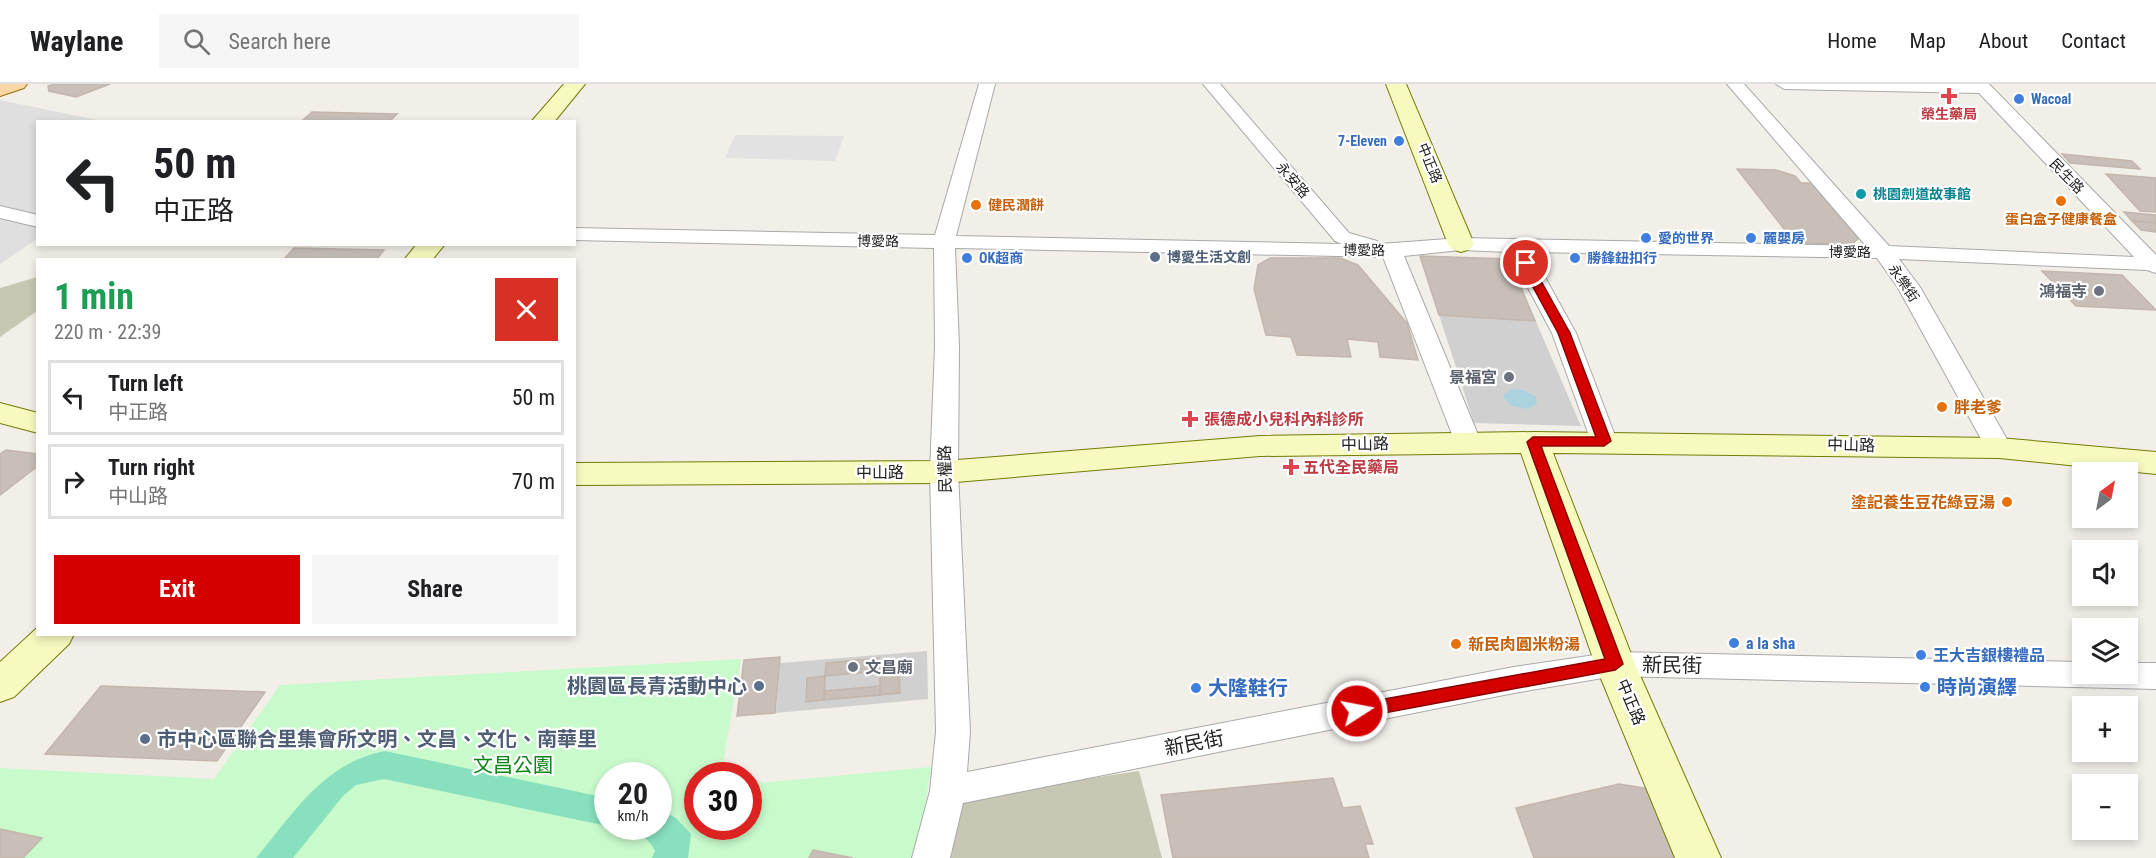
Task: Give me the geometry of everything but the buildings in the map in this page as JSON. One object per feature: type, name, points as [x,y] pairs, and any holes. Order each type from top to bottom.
[{"type":"main road","points":[[0,90],[17,84]]},
{"type":"main road","points":[[544,120],[575,84]]},
{"type":"main road","name":"中正路","points":[[1396,84],[1461,244]]},
{"type":"main road","points":[[419,258],[430,246]]},
{"type":"main road","points":[[0,413],[36,422]]},
{"type":"main road","name":"中山路","points":[[576,474],[944,472],[1260,446],[1604,441],[1999,448],[2156,463]]},
{"type":"main road","name":"中正路","points":[[1533,442],[1615,664],[1698,858]]},
{"type":"main road","points":[[0,686],[52,636]]},
{"type":"street","name":"民權路","points":[[931,858],[948,791],[953,732],[944,472],[947,346],[944,242],[987,84]]},
{"type":"street","name":"永安路","points":[[1210,84],[1342,237],[1391,251]]},
{"type":"street","name":"永樂街","points":[[1735,84],[1882,252],[1909,287],[1999,448]]},
{"type":"street","points":[[1784,84],[1982,86]]},
{"type":"street","name":"民生路","points":[[1982,86],[2155,265]]},
{"type":"street","points":[[0,212],[36,220]]},
{"type":"street","name":"博愛路","points":[[576,234],[1391,251],[1461,244],[1772,252],[1882,252],[2155,265]]},
{"type":"street","points":[[1516,245],[1564,333],[1604,441]]},
{"type":"street","points":[[1391,251],[1468,442]]},
{"type":"street","name":"新民街","points":[[948,791],[1503,682],[1615,664],[2156,676]]},
{"type":"shaded area","points":[[0,100],[97,120],[36,120],[36,240],[0,264]]},
{"type":"shaded area","points":[[735,135],[844,136],[835,161],[725,158]]},
{"type":"shaded area","name":"景福宮","points":[[1420,256],[1509,259],[1581,426],[1474,423]]},
{"type":"shaded area","points":[[36,277],[36,312],[0,337],[0,288]]},
{"type":"shaded area","name":"文昌廟","points":[[927,651],[928,699],[776,713],[780,663]]},
{"type":"shaded area","points":[[1139,771],[1162,858],[940,858],[960,798]]},
{"type":"green space","name":"文昌公園","points":[[741,659],[723,762],[684,762],[684,840],[762,840],[762,783],[931,767],[919,844],[913,858],[0,858],[0,768],[214,779],[280,685]]},
{"type":"green space","points":[[385,751],[594,795],[594,823],[384,779],[356,785],[343,796],[293,858],[256,858],[312,792],[344,766],[363,757]]},
{"type":"green space","points":[[672,816],[684,827],[684,840],[690,840],[688,858],[652,858],[655,851],[648,840],[672,840]]},
{"type":"water","points":[[1511,389],[1523,390],[1536,397],[1537,404],[1527,409],[1511,406],[1503,396]]},
{"type":"place","name":"榮生藥局","points":[[1949,96]]},
{"type":"place","name":"Wacoal","points":[[2019,99]]},
{"type":"place","name":"7-Eleven","points":[[1399,141]]},
{"type":"place","name":"桃園劍道故事館","points":[[1861,194]]},
{"type":"place","name":"蛋白盒子健康餐盒","points":[[2061,201]]},
{"type":"place","name":"健民潤餅","points":[[976,205]]},
{"type":"place","name":"愛的世界","points":[[1646,238]]},
{"type":"place","name":"麗嬰房","points":[[1751,238]]},
{"type":"place","name":"博愛生活文創","points":[[1155,257]]},
{"type":"place","name":"OK超商","points":[[967,258]]},
{"type":"place","name":"勝鋒鈕扣行","points":[[1575,258]]},
{"type":"place","name":"鴻福寺","points":[[2099,291]]},
{"type":"place","name":"景福宮","points":[[1509,377]]},
{"type":"place","name":"胖老爹","points":[[1942,407]]},
{"type":"place","name":"張德成小兒科內科診所","points":[[1190,419]]},
{"type":"place","name":"五代全民藥局","points":[[1291,467]]},
{"type":"place","name":"塗記養生豆花綠豆湯","points":[[2007,502]]},
{"type":"place","name":"a la sha","points":[[1734,643]]},
{"type":"place","name":"新民肉圓米粉湯","points":[[1456,644]]},
{"type":"place","name":"王大吉銀樓禮品","points":[[1921,655]]},
{"type":"place","name":"文昌廟","points":[[853,667]]},
{"type":"place","name":"桃園區長青活動中心","points":[[759,686]]},
{"type":"place","name":"時尚演繹","points":[[1925,687]]},
{"type":"place","name":"大隆鞋行","points":[[1196,688]]},
{"type":"place","name":"市中心區聯合里集會所文明、文昌、文化、南華里","points":[[145,739]]},
{"type":"route","points":[[1357,711],[1514,680],[1615,664],[1533,442],[1604,441],[1564,333],[1526,263]]}]
